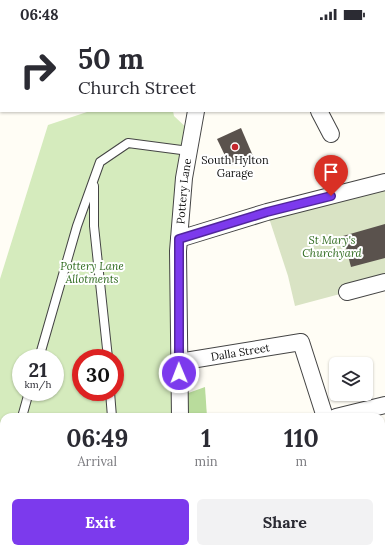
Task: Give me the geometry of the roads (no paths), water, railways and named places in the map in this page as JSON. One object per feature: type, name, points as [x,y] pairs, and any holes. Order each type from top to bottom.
[{"type":"street","name":"Pottery Lane","points":[[180,413],[179,239],[184,178],[196,112]]},
{"type":"street","points":[[320,112],[331,134]]},
{"type":"street","points":[[179,239],[267,212],[385,182]]},
{"type":"street","points":[[347,292],[385,282]]},
{"type":"street","name":"Dalla Street","points":[[179,362],[301,342],[324,413]]},
{"type":"street","points":[[352,413],[385,405]]},
{"type":"lane","points":[[42,349],[78,226],[100,162],[128,143],[189,151]]},
{"type":"lane","points":[[94,180],[94,226],[107,349]]},
{"type":"lane","points":[[23,413],[26,401]]},
{"type":"lane","points":[[111,401],[112,413]]},
{"type":"place","name":"South Hylton Garage","points":[[235,147]]},
{"type":"park label","name":"St Mary's Churchyard","points":[[332,246]]},
{"type":"park label","name":"Pottery Lane Allotments","points":[[92,272]]}]
